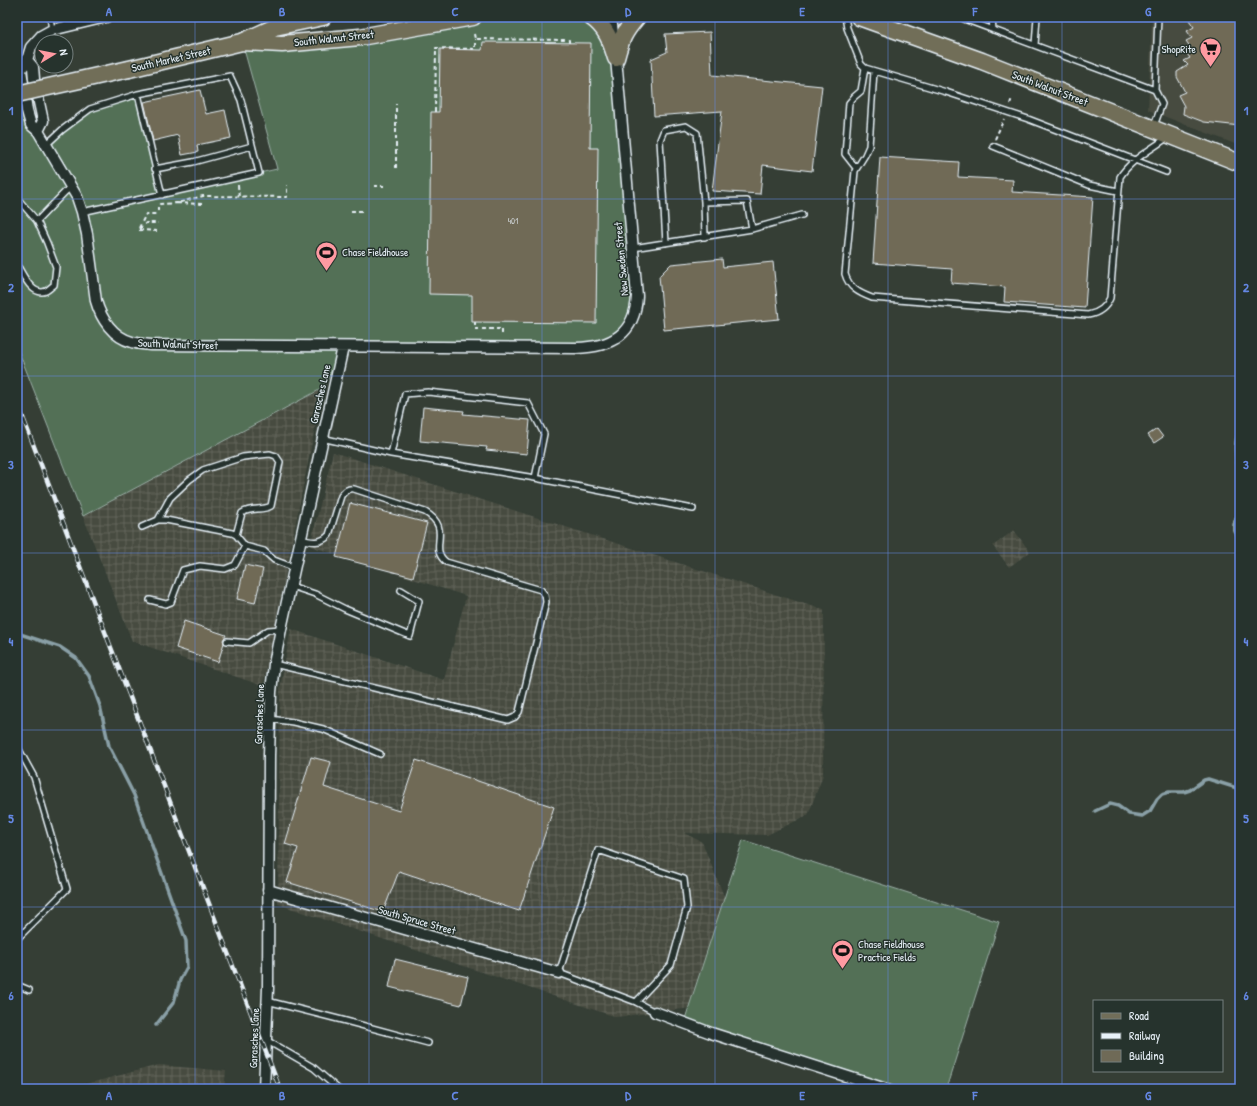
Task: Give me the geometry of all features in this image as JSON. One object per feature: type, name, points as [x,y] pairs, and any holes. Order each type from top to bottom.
[{"type":"main road","name":"South Market Street","points":[[17,94],[242,42],[275,27],[323,17]]},
{"type":"main road","name":"South Walnut Street","points":[[242,42],[282,44],[360,37],[473,17]]},
{"type":"main road","points":[[591,17],[597,21],[610,38],[616,58]]},
{"type":"main road","points":[[616,58],[621,39],[637,17]]},
{"type":"main road","name":"South Walnut Street","points":[[858,17],[982,62],[1240,163]]},
{"type":"street","points":[[52,30],[106,17]]},
{"type":"street","name":"New Sweden Street","points":[[343,347],[597,347],[615,340],[623,333],[634,317],[637,296],[611,17]]},
{"type":"street","name":"South Walnut Street","points":[[52,30],[41,36],[31,47],[27,60],[21,70],[21,77],[31,125],[38,131],[71,187],[82,212],[87,234],[96,301],[99,310],[109,326],[123,338],[133,342],[151,344],[343,347]]},
{"type":"street","name":"Garasches Lane","points":[[264,1089],[267,1001],[271,692],[280,629],[343,347]]},
{"type":"street","name":"South Spruce Street","points":[[268,890],[559,973]]},
{"type":"street","points":[[655,1012],[711,1033],[886,1089]]},
{"type":"lane","points":[[50,17],[52,30]]},
{"type":"lane","points":[[845,17],[847,28],[861,64],[865,68],[1007,112],[1166,172]]},
{"type":"lane","points":[[992,17],[993,30]]},
{"type":"lane","points":[[1035,45],[1037,17]]},
{"type":"lane","points":[[1153,129],[1162,104],[1155,90],[1158,17]]},
{"type":"lane","points":[[964,19],[1155,90]]},
{"type":"lane","points":[[856,168],[845,154],[848,118],[850,103],[861,91],[865,68]]},
{"type":"lane","points":[[874,71],[869,146],[856,168],[845,274],[847,280],[854,289],[879,300],[1081,315],[1094,314],[1104,308],[1108,304],[1110,298],[1120,177],[1135,160],[1171,136]]},
{"type":"lane","points":[[46,145],[62,130],[90,109],[138,94],[230,76],[241,100],[259,173],[82,212]]},
{"type":"lane","points":[[138,94],[162,195]]},
{"type":"lane","points":[[666,243],[660,140],[664,130],[686,126],[697,133],[704,202],[705,236]]},
{"type":"lane","points":[[156,169],[193,162],[252,146]]},
{"type":"lane","points":[[993,146],[1089,185],[1118,191]]},
{"type":"lane","points":[[37,221],[71,187]]},
{"type":"lane","points":[[17,198],[37,221],[56,267],[54,285],[45,292],[37,292],[30,287],[17,265]]},
{"type":"lane","points":[[704,202],[747,201],[752,229]]},
{"type":"lane","points":[[633,248],[752,229],[802,215]]},
{"type":"lane","points":[[391,454],[406,394],[428,392],[528,403],[544,434],[535,478]]},
{"type":"lane","points":[[322,438],[391,454],[535,478],[693,509]]},
{"type":"lane","points":[[158,520],[170,498],[189,480],[203,470],[243,456],[270,454],[276,456],[280,462],[271,506],[268,508],[246,510],[242,512],[236,535]]},
{"type":"lane","points":[[274,664],[508,720],[515,717],[519,712],[546,602],[545,595],[541,590],[446,562],[438,552],[439,528],[433,516],[354,489],[344,491],[341,496],[329,535],[326,539],[314,542],[300,539]]},
{"type":"lane","points":[[142,527],[158,520],[166,520],[236,535],[245,546],[264,551],[274,560],[294,568]]},
{"type":"lane","points":[[150,600],[166,604],[171,602],[183,570],[200,566],[225,569],[235,565],[245,546]]},
{"type":"lane","points":[[290,586],[315,594],[345,610],[410,636],[419,601],[402,590]]},
{"type":"lane","points":[[226,641],[249,643],[268,630],[280,629]]},
{"type":"lane","points":[[270,720],[293,722],[323,729],[380,754]]},
{"type":"lane","points":[[17,746],[34,777],[67,889],[17,939]]},
{"type":"lane","points":[[636,1002],[671,965],[687,907],[684,879],[598,850],[559,973],[636,1002],[655,1012]]},
{"type":"lane","points":[[17,985],[29,990]]},
{"type":"lane","points":[[267,1001],[428,1044]]},
{"type":"lane","points":[[266,1040],[314,1068],[338,1089]]},
{"type":"path","points":[[435,112],[436,48],[474,49],[474,34]]},
{"type":"path","points":[[475,39],[569,40],[569,43]]},
{"type":"path","points":[[993,146],[1012,98]]},
{"type":"path","points":[[396,104],[396,168]]},
{"type":"path","points":[[236,178],[239,188],[239,197]]},
{"type":"path","points":[[177,203],[203,196],[287,197],[287,185]]},
{"type":"path","points":[[374,186],[384,186]]},
{"type":"path","points":[[139,229],[146,214],[158,213],[158,206],[160,204],[203,204]]},
{"type":"path","points":[[350,211],[366,211]]},
{"type":"path","points":[[139,229],[146,223],[158,223]]},
{"type":"path","points":[[139,229],[158,230]]},
{"type":"path","points":[[475,322],[475,329],[502,330],[502,336]]},
{"type":"shaded area","points":[[1152,17],[1240,17],[1240,146],[1148,110]]},
{"type":"shaded area","points":[[323,388],[263,686],[132,641],[83,516]]},
{"type":"shaded area","points":[[333,452],[824,610],[823,775],[808,815],[767,835],[684,833],[702,842],[739,933],[717,1005],[616,1017],[278,904],[280,688],[291,629],[444,680],[466,596],[310,546]]},
{"type":"shaded area","points":[[1014,530],[1030,552],[1009,567],[993,546]]},
{"type":"shaded area","points":[[159,1065],[226,1071],[224,1089],[67,1089]]},
{"type":"green space","name":"Chase Fieldhouse","points":[[473,17],[591,17],[610,38],[634,317],[607,344],[343,347],[323,388],[83,516],[17,347],[17,114],[27,111],[46,144],[90,109],[138,94],[162,195],[277,169],[242,42]]},
{"type":"green space","name":"Chase Fieldhouse Practice Fields","points":[[743,840],[999,922],[946,1089],[904,1089],[685,1019]]},
{"type":"building","name":"ShopRite","points":[[1195,17],[1240,17],[1240,126],[1204,122],[1183,114],[1184,106],[1178,95],[1185,92],[1177,77],[1177,72],[1188,65],[1184,61],[1190,58],[1185,51],[1191,48],[1186,41],[1192,38],[1187,31],[1194,27],[1189,20]]},
{"type":"building","points":[[710,32],[712,75],[822,86],[812,171],[763,165],[760,194],[712,191],[722,111],[654,116],[651,59],[667,52],[665,34]]},
{"type":"building","points":[[483,42],[591,43],[590,148],[598,148],[596,323],[472,322],[472,295],[429,294],[431,112],[439,112],[440,49],[482,50]]},
{"type":"building","points":[[200,90],[206,114],[225,110],[231,138],[197,145],[198,152],[182,155],[178,135],[153,141],[144,102]]},
{"type":"building","points":[[880,157],[959,162],[958,177],[1013,180],[1012,192],[1093,197],[1085,308],[1004,302],[1005,287],[951,283],[952,269],[873,263]]},
{"type":"building","points":[[722,259],[723,267],[773,262],[779,319],[664,330],[659,276],[671,264]]},
{"type":"building","points":[[423,407],[464,411],[463,414],[530,420],[527,454],[486,450],[487,447],[420,441]]},
{"type":"building","points":[[1157,429],[1163,437],[1154,443],[1148,435]]},
{"type":"building","points":[[350,503],[427,523],[413,577],[336,557]]},
{"type":"building","points":[[245,565],[263,569],[255,603],[237,599]]},
{"type":"building","points":[[184,621],[226,635],[223,640],[224,643],[218,662],[176,648]]},
{"type":"building","points":[[311,757],[331,762],[324,787],[399,811],[416,760],[554,807],[519,911],[399,871],[383,912],[287,882],[298,848],[285,844]]},
{"type":"building","points":[[395,959],[468,977],[461,1005],[389,987]]},
{"type":"waterway","points":[[1240,429],[1236,440],[1237,461],[1240,472]]},
{"type":"waterway","points":[[1240,511],[1234,525],[1235,531],[1240,538]]},
{"type":"waterway","points":[[1240,601],[1238,616],[1240,620]]},
{"type":"waterway","points":[[17,633],[60,647],[76,658],[89,676],[100,706],[109,746],[134,795],[186,941],[187,967],[180,980],[174,1002],[156,1025]]},
{"type":"waterway","points":[[1095,811],[1110,804],[1118,806],[1129,814],[1142,816],[1150,811],[1157,799],[1162,794],[1169,792],[1184,792],[1208,779],[1240,789]]},
{"type":"railway","points":[[17,402],[280,1089]]},
{"type":"place","name":"ShopRite","points":[[1211,68]]},
{"type":"place","name":"Chase Fieldhouse","points":[[326,272]]},
{"type":"place","name":"Chase Fieldhouse Practice Fields","points":[[842,970]]}]
